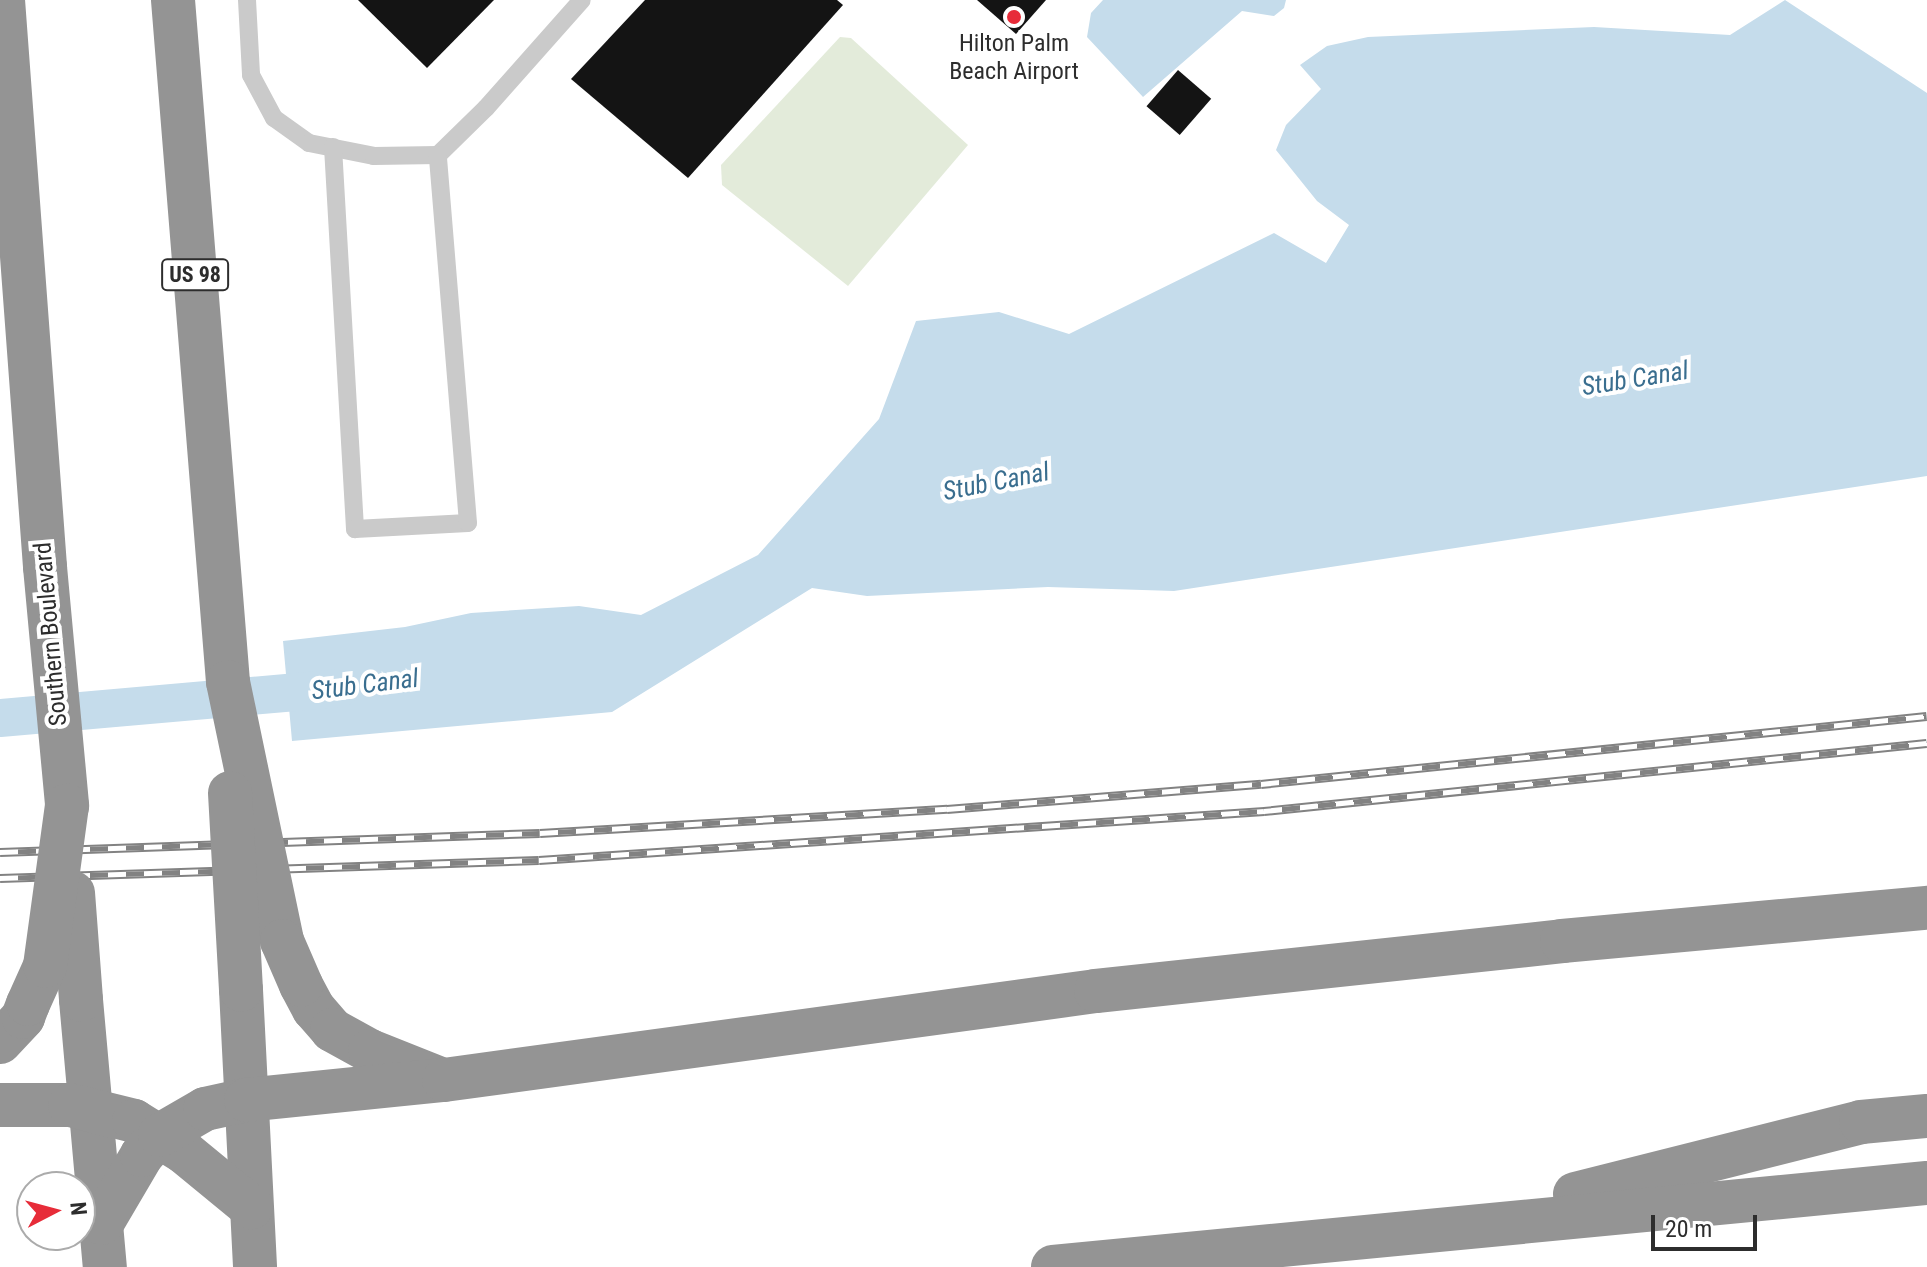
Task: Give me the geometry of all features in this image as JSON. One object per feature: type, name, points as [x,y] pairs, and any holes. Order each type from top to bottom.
[{"type":"highway","name":"Southern Boulevard","points":[[3,0],[45,567],[105,1267]]},
{"type":"highway","name":"US 98","points":[[173,0],[228,682],[232,855],[255,1267]]},
{"type":"highway","points":[[228,682],[280,929],[301,985],[314,1009],[332,1030],[370,1051],[444,1080]]},
{"type":"highway","points":[[0,1042],[23,1017],[45,966],[67,806]]},
{"type":"highway","points":[[102,1223],[142,1155],[160,1135],[205,1109],[246,1100],[444,1080],[1096,991],[1562,941],[1927,908]]},
{"type":"highway","points":[[0,1105],[23,1103],[92,1108],[134,1121],[160,1135],[251,1207]]},
{"type":"highway","points":[[1441,1228],[1861,1122],[1927,1116]]},
{"type":"highway","points":[[1053,1267],[1927,1183]]},
{"type":"lane","points":[[247,0],[251,75],[274,118],[309,143],[374,156],[438,155],[486,108],[582,0]]},
{"type":"lane","points":[[333,147],[355,529],[468,523],[438,155]]},
{"type":"green space","points":[[840,37],[851,38],[968,145],[848,286],[722,185],[721,165]]},
{"type":"water","points":[[1103,0],[1286,0],[1284,8],[1274,16],[1242,11],[1143,97],[1087,37],[1091,13]]},
{"type":"water","points":[[1785,0],[1927,93],[1927,476],[1174,591],[1048,587],[867,596],[812,588],[612,712],[292,741],[283,641],[405,627],[471,613],[579,606],[641,615],[758,555],[879,419],[916,321],[999,312],[1069,334],[1274,233],[1326,263],[1349,225],[1317,201],[1276,150],[1286,125],[1321,89],[1300,65],[1327,46],[1368,37],[1594,27],[1730,35]]},
{"type":"building","points":[[358,0],[494,0],[427,68]]},
{"type":"building","points":[[645,0],[837,0],[843,5],[688,178],[571,79]]},
{"type":"building","name":"Hilton Palm Beach Airport","points":[[977,0],[1046,0],[1016,34]]},
{"type":"building","points":[[1178,70],[1211,99],[1180,135],[1147,106]]},
{"type":"waterway","name":"Stub Canal","points":[[0,718],[340,688]]},
{"type":"railway","points":[[0,852],[540,833],[947,809],[1261,784],[1927,716]]},
{"type":"railway","points":[[0,878],[539,860],[1264,811],[1927,743]]},
{"type":"place","name":"Hilton Palm Beach Airport","points":[[1014,17]]}]
